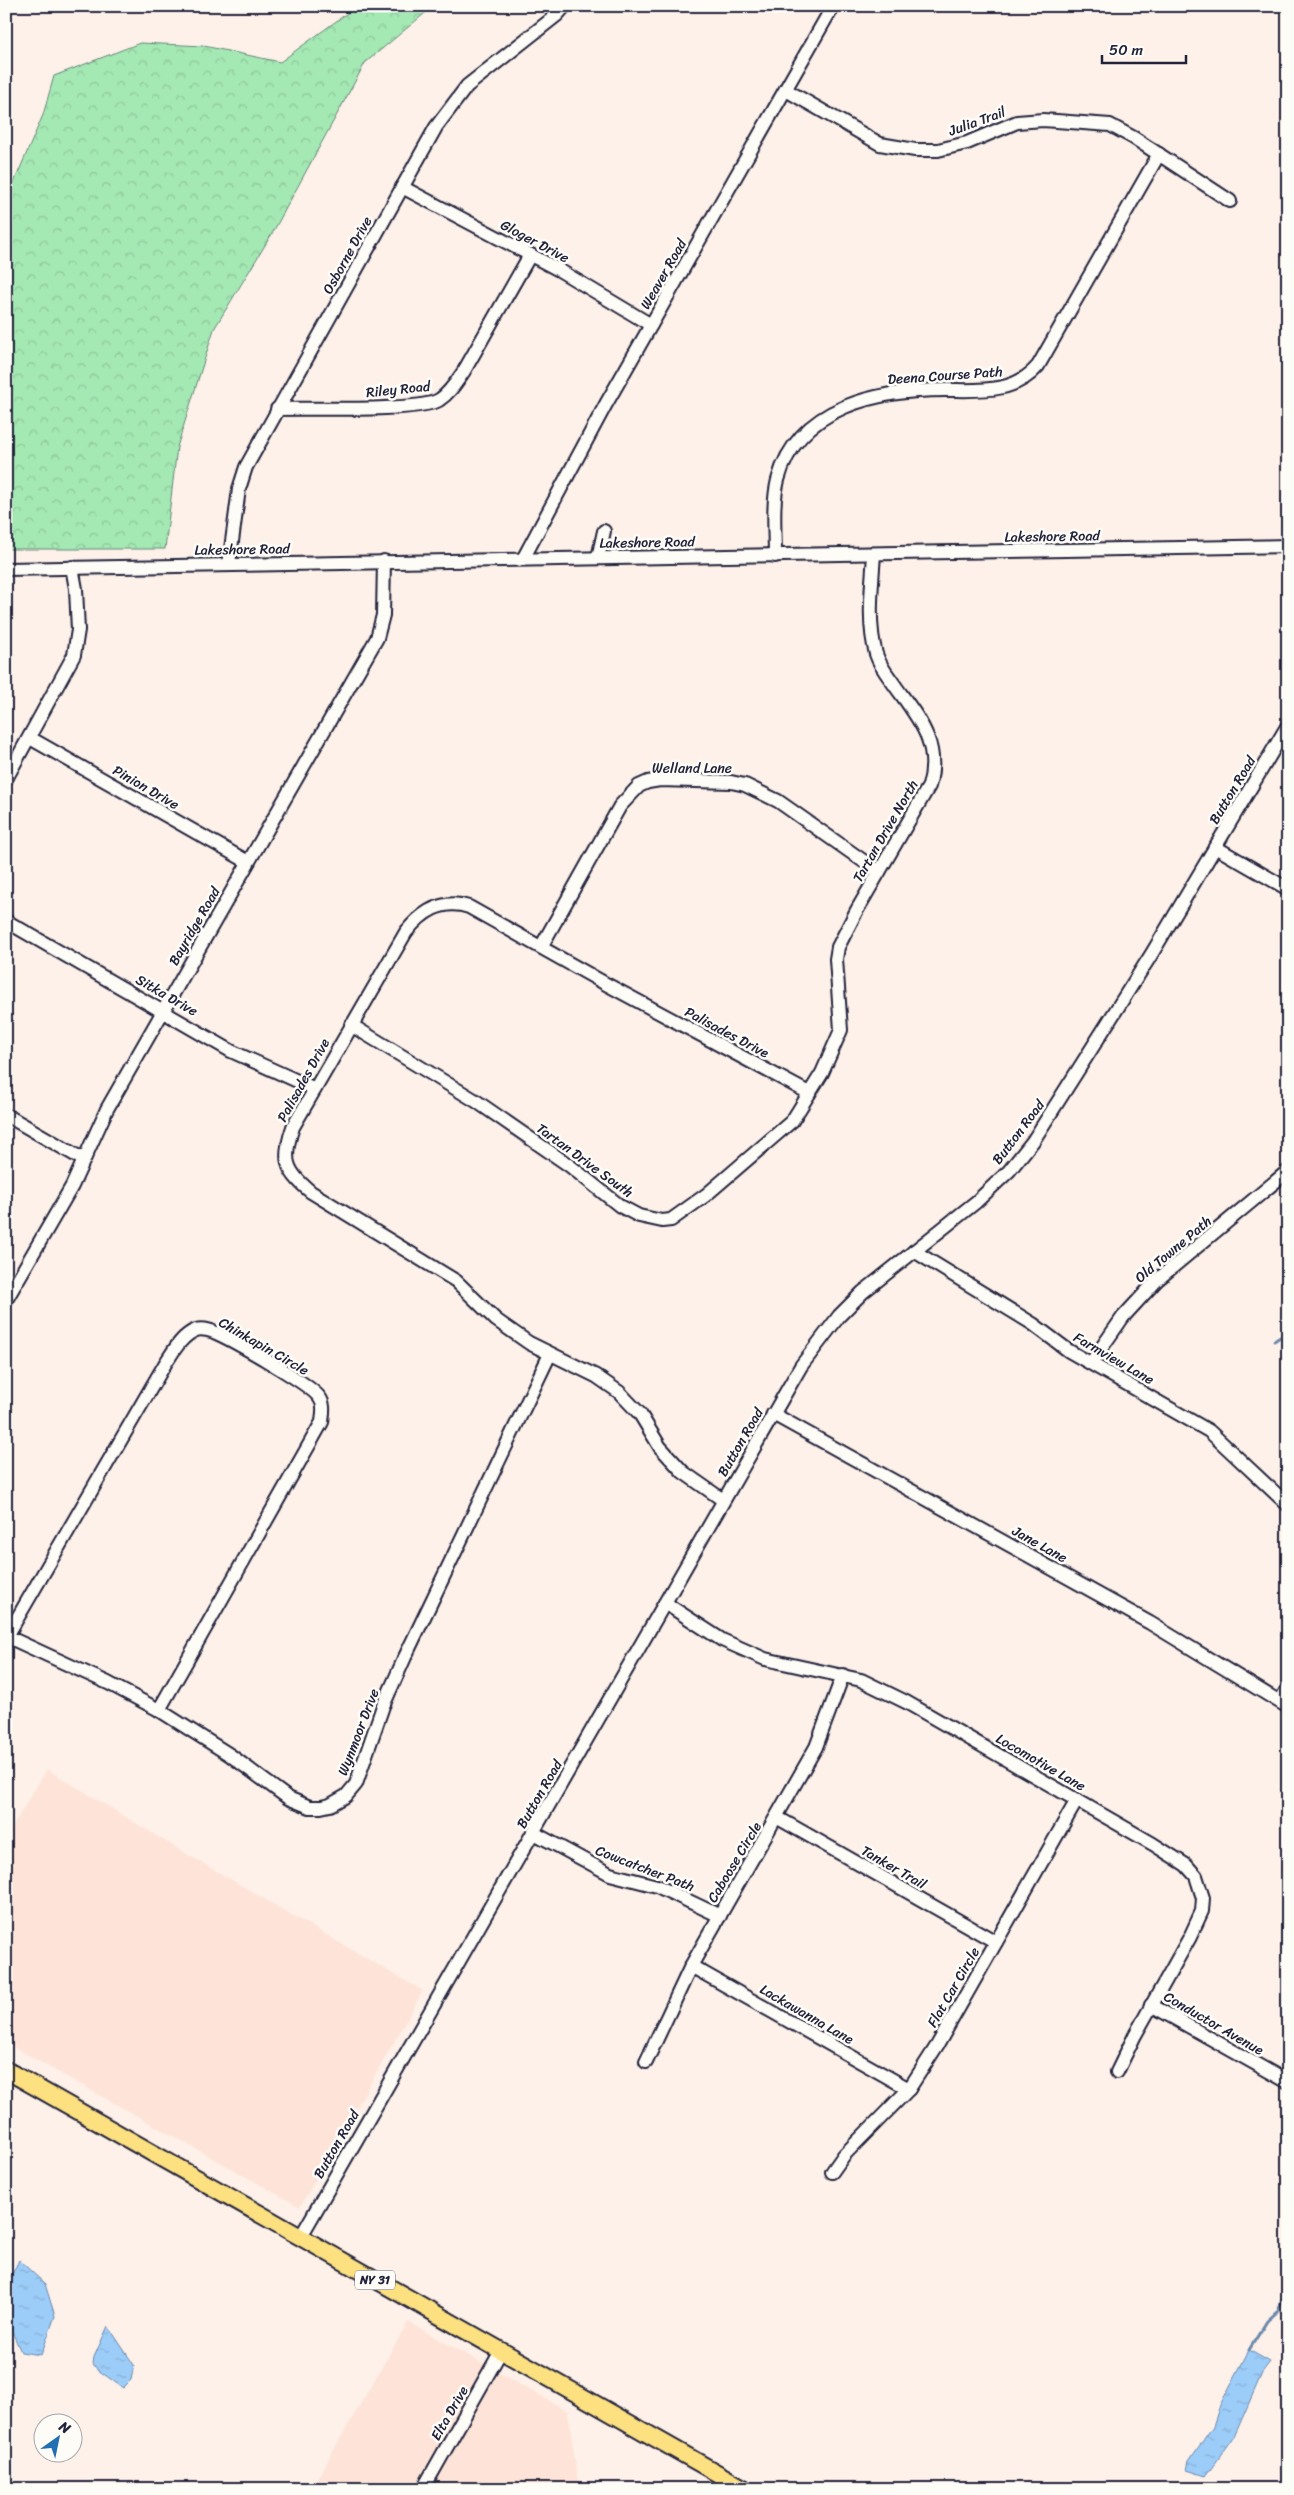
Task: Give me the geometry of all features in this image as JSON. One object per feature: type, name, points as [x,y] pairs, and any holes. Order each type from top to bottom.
[{"type":"main road","name":"NY 31","points":[[6,2070],[745,2489]]},
{"type":"street","name":"Osborne Drive","points":[[229,564],[238,489],[246,467],[436,127],[459,95],[558,15],[565,6]]},
{"type":"street","name":"Weaver Road","points":[[523,559],[606,404],[833,6]]},
{"type":"street","name":"Julia Trail","points":[[786,90],[880,144],[915,150],[938,150],[967,143],[1017,122],[1044,120],[1110,125],[1159,154],[1230,202]]},
{"type":"street","name":"Deena Course Path","points":[[775,556],[775,501],[778,479],[787,457],[803,436],[831,413],[852,402],[870,397],[910,390],[984,390],[1010,386],[1028,377],[1038,366],[1159,154]]},
{"type":"street","name":"Gloger Drive","points":[[402,187],[530,254],[651,324]]},
{"type":"street","name":"Riley Road","points":[[277,409],[369,408],[423,404],[438,400],[454,386],[464,371],[530,254]]},
{"type":"street","points":[[598,558],[604,531]]},
{"type":"street","name":"Lakeshore Road","points":[[6,569],[1288,546]]},
{"type":"street","name":"Tartan Drive North","points":[[809,1094],[836,1045],[841,1030],[836,959],[838,947],[929,786],[932,775],[933,754],[923,725],[882,666],[876,653],[871,614],[874,554]]},
{"type":"street","name":"Bayridge Road","points":[[6,1300],[72,1186],[108,1109],[163,1010],[377,638],[383,615],[384,561]]},
{"type":"street","points":[[6,779],[74,655],[78,630],[76,588],[72,567]]},
{"type":"street","name":"Button Road","points":[[300,2238],[801,1366],[839,1316],[863,1292],[976,1202],[1009,1171],[1033,1141],[1059,1104],[1288,725]]},
{"type":"street","name":"Pinion Drive","points":[[30,738],[248,862]]},
{"type":"street","name":"Welland Lane","points":[[541,947],[620,806],[634,790],[648,782],[660,780],[731,782],[745,785],[778,802],[879,872]]},
{"type":"street","points":[[1215,847],[1288,889]]},
{"type":"street","name":"Palisades Drive","points":[[723,1500],[683,1472],[660,1447],[640,1414],[619,1392],[596,1376],[529,1343],[496,1320],[456,1281],[439,1269],[311,1192],[296,1180],[287,1162],[289,1139],[292,1127],[406,932],[418,917],[429,910],[450,903],[469,907],[809,1094]]},
{"type":"street","name":"Sitka Drive","points":[[6,922],[163,1010],[231,1051],[315,1089]]},
{"type":"street","name":"Tartan Drive South","points":[[351,1025],[476,1101],[570,1166],[620,1206],[639,1216],[662,1222],[681,1214],[768,1143],[792,1121],[809,1094]]},
{"type":"street","points":[[6,1115],[84,1160]]},
{"type":"street","name":"Old Towne Path","points":[[1091,1363],[1137,1300],[1288,1171]]},
{"type":"street","name":"Farmview Lane","points":[[914,1251],[1032,1324],[1069,1351],[1209,1431],[1288,1505]]},
{"type":"street","name":"Chinkapin Circle","points":[[6,1636],[165,1364],[185,1337],[197,1330],[205,1329],[216,1333],[317,1394],[324,1408],[322,1422],[159,1710]]},
{"type":"street","name":"Wynmoor Drive","points":[[6,1636],[108,1683],[159,1710],[230,1754],[288,1798],[310,1807],[320,1808],[330,1805],[346,1796],[356,1784],[383,1706],[405,1657],[550,1354]]},
{"type":"street","name":"Jane Lane","points":[[773,1414],[1150,1623],[1284,1704]]},
{"type":"street","name":"Locomotive Lane","points":[[665,1603],[722,1640],[765,1659],[861,1680],[906,1702],[1186,1865],[1201,1886],[1202,1911],[1190,1937],[1151,2005],[1117,2072]]},
{"type":"street","name":"Caboose Circle","points":[[646,2062],[691,1966],[778,1818],[816,1747],[843,1675]]},
{"type":"street","points":[[1284,1704],[1288,1688]]},
{"type":"street","name":"Flat Car Circle","points":[[832,2172],[844,2155],[909,2089],[938,2044],[1077,1800]]},
{"type":"street","name":"Tanker Trail","points":[[778,1818],[996,1942]]},
{"type":"street","name":"Cowcatcher Path","points":[[534,1833],[610,1874],[658,1886],[720,1916]]},
{"type":"street","name":"Lackawanna Lane","points":[[691,1966],[909,2089]]},
{"type":"street","name":"Conductor Avenue","points":[[1151,2005],[1288,2082]]},
{"type":"street","name":"Elta Drive","points":[[422,2489],[501,2351]]},
{"type":"shaded area","points":[[47,1769],[175,1847],[423,1991],[300,2207],[6,2043],[6,1837]]},
{"type":"shaded area","points":[[408,2322],[568,2411],[579,2489],[311,2489]]},
{"type":"green space","points":[[357,6],[427,6],[430,9],[365,63],[273,232],[214,329],[177,447],[165,549],[6,549],[6,201],[43,115],[54,76],[140,43],[204,46],[280,62]]},
{"type":"water","points":[[19,2260],[45,2284],[55,2316],[41,2355],[21,2352],[6,2318],[6,2287]]},
{"type":"water","points":[[108,2326],[134,2365],[131,2380],[123,2388],[98,2370],[93,2364],[94,2357]]},
{"type":"water","points":[[1249,2350],[1270,2362],[1263,2371],[1234,2437],[1206,2476],[1187,2470],[1189,2461],[1213,2426],[1220,2405]]},
{"type":"waterway","points":[[1274,1341],[1288,1332]]},
{"type":"waterway","points":[[1249,2350],[1267,2321],[1278,2311],[1288,2285]]}]
